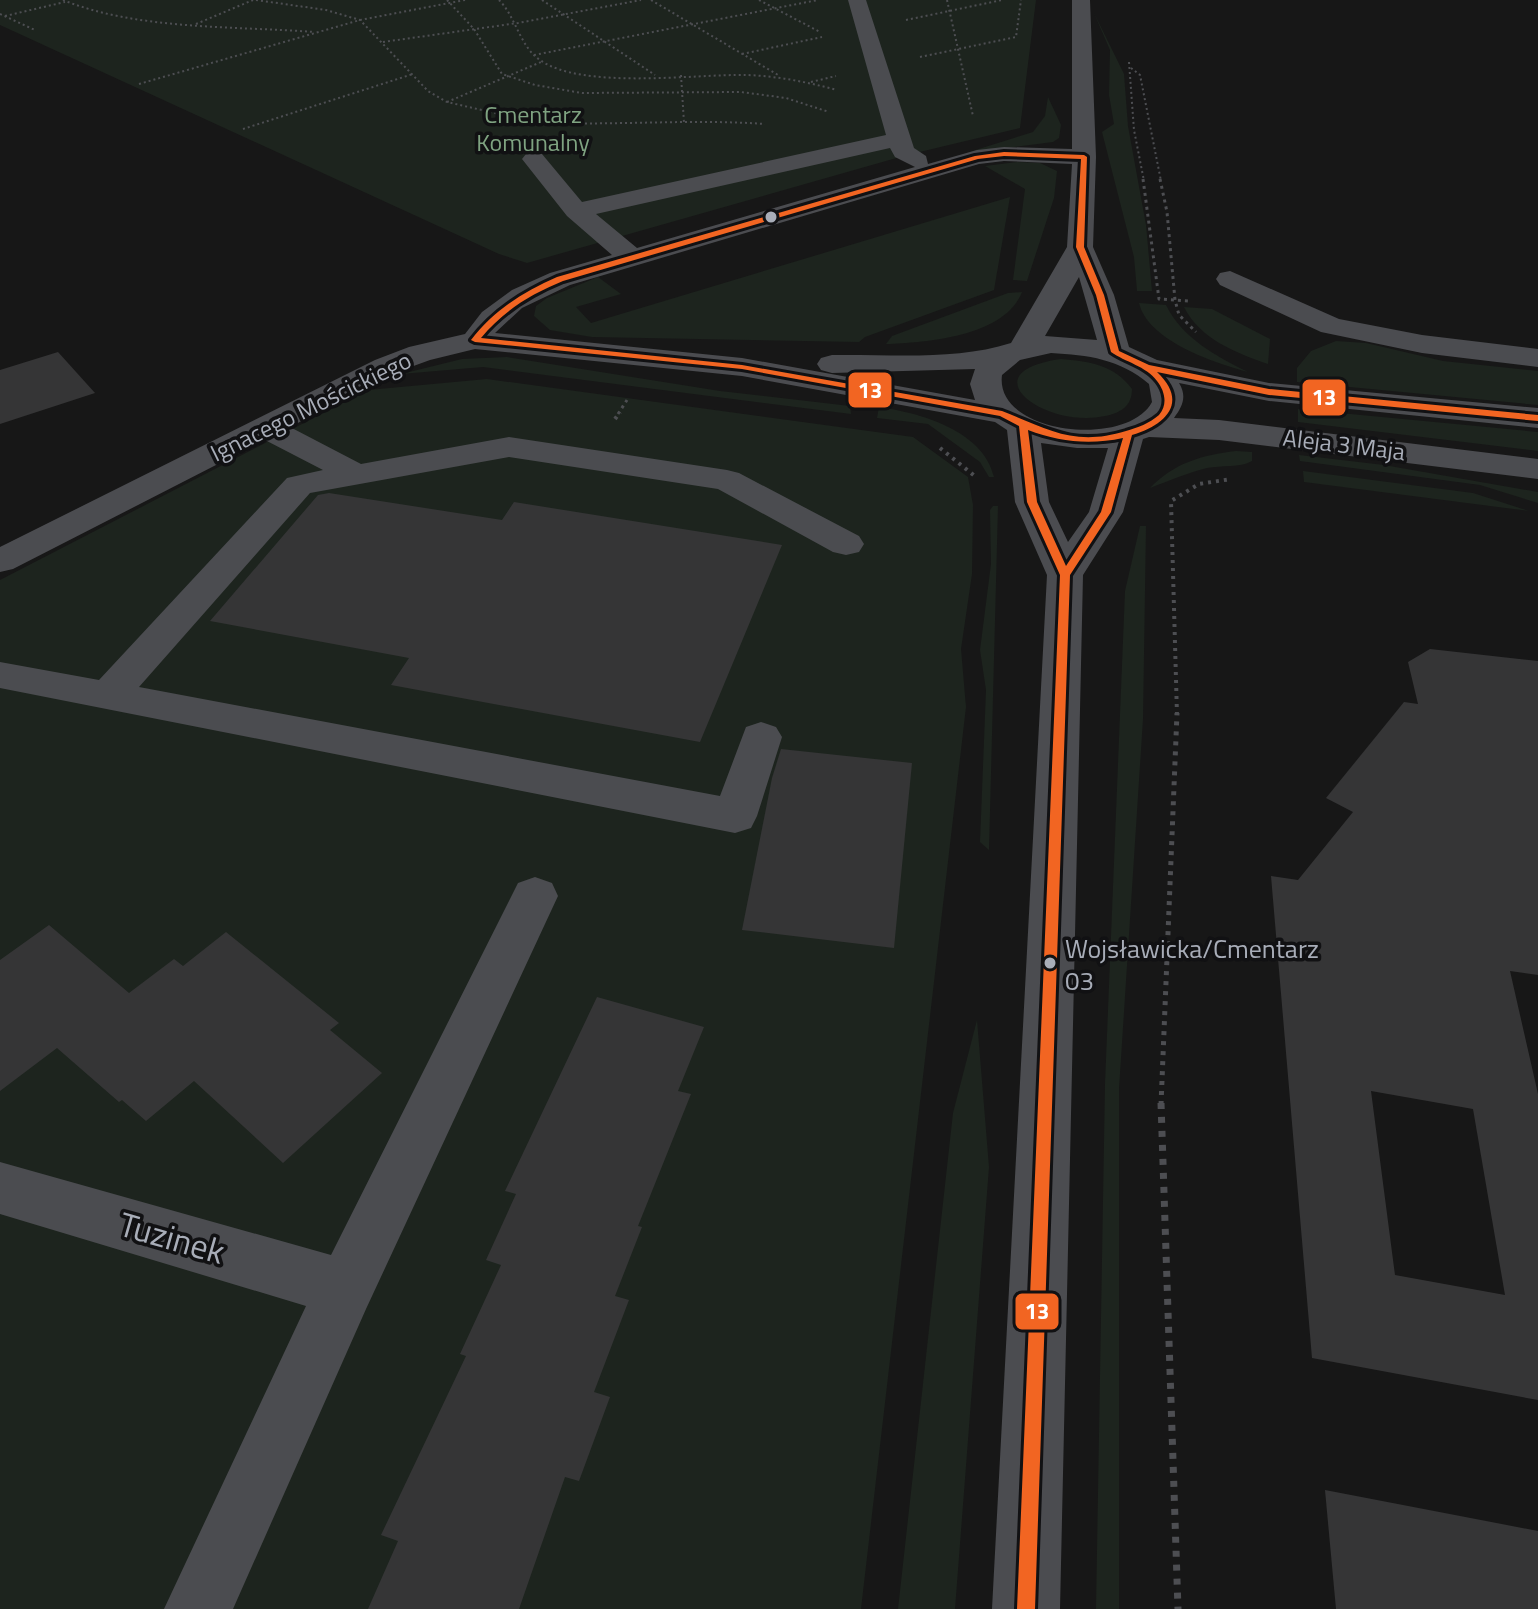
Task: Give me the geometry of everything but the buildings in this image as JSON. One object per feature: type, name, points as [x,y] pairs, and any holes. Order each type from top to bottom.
[{"type":"street","points":[[857,0],[903,152],[934,170]]},
{"type":"street","points":[[1081,0],[1084,157],[1080,247],[1100,295],[1115,352]]},
{"type":"street","points":[[576,211],[899,139]]},
{"type":"street","points":[[1013,420],[742,367],[475,340],[490,317],[533,290],[632,258],[989,155],[1084,157]]},
{"type":"street","points":[[534,159],[576,211],[632,258]]},
{"type":"street","points":[[1026,1609],[1065,575],[1032,502],[1013,420],[989,399],[984,384],[989,369],[1012,353],[1040,322],[1080,247]]},
{"type":"street","points":[[1230,279],[1331,326],[1422,344],[1538,358]]},
{"type":"street","name":"Ignacego Mościckiego","points":[[0,561],[386,366],[420,353],[475,340]]},
{"type":"street","name":"Aleja 3 Maja","points":[[1012,353],[1051,344],[1083,345],[1115,352],[1147,367],[1269,392],[1538,418]]},
{"type":"street","points":[[742,367],[954,362],[1012,353]]},
{"type":"street","points":[[1065,575],[1106,512],[1139,431],[1164,414],[1169,398],[1163,382],[1147,367]]},
{"type":"street","name":"Aleja 3 Maja","points":[[1013,420],[1057,436],[1094,440],[1139,431],[1219,430],[1538,469]]},
{"type":"street","points":[[266,427],[357,475]]},
{"type":"street","points":[[107,697],[299,485],[509,447],[727,480],[846,544]]},
{"type":"street","points":[[0,675],[735,816],[761,737]]},
{"type":"street","points":[[198,1609],[345,1288],[535,896]]},
{"type":"street","name":"Tuzinek","points":[[0,1188],[345,1288]]},
{"type":"path","points":[[191,26],[254,0],[326,10],[360,20],[428,91],[447,102],[529,120]]},
{"type":"path","points":[[447,0],[474,29],[502,74],[535,85],[582,93],[741,92],[807,103],[844,121],[890,108]]},
{"type":"path","points":[[139,84],[360,20],[465,0]]},
{"type":"path","points":[[499,0],[518,23],[534,55],[541,62],[564,71],[597,76],[782,78],[837,90],[890,108]]},
{"type":"path","points":[[542,0],[656,76]]},
{"type":"path","points":[[383,42],[518,23],[641,0]]},
{"type":"path","points":[[651,0],[782,78]]},
{"type":"path","points":[[534,55],[819,0]]},
{"type":"path","points":[[947,0],[975,125]]},
{"type":"path","points":[[865,28],[1002,0]]},
{"type":"path","points":[[1016,37],[1021,0]]},
{"type":"path","points":[[5,16],[66,1],[106,15],[191,26],[317,32]]},
{"type":"path","points":[[0,14],[35,30]]},
{"type":"path","points":[[742,54],[827,36]]},
{"type":"path","points":[[447,102],[541,62]]},
{"type":"path","points":[[1179,315],[1175,300],[1167,212],[1140,75],[1131,68],[1134,130],[1149,210],[1159,299],[1175,300],[1189,301]]},
{"type":"path","points":[[243,129],[413,74]]},
{"type":"path","points":[[681,75],[684,123]]},
{"type":"path","points":[[554,123],[724,121],[774,125],[803,133],[845,151]]},
{"type":"path","points":[[608,430],[629,396]]},
{"type":"path","points":[[1178,1609],[1161,1101],[1177,714],[1171,501],[1182,491],[1201,482],[1233,479]]},
{"type":"green space","name":"Cmentarz Komunalny","points":[[0,0],[1036,0],[1020,128],[907,155],[527,263],[499,254],[0,25]]},
{"type":"green space","points":[[1094,13],[1124,74],[1128,126],[1146,225],[1152,291],[1137,291],[1134,257],[1102,132],[1114,124],[1109,95],[1110,50]]},
{"type":"green space","points":[[1048,97],[1061,125],[1059,138],[1053,142],[966,153],[1033,132],[1045,116]]},
{"type":"green space","points":[[1040,163],[1057,171],[1054,198],[1027,281],[1013,280],[1025,189],[985,166]]},
{"type":"green space","points":[[1010,197],[994,290],[865,337],[859,342],[592,337],[550,330],[534,316],[536,306],[547,298],[598,277],[621,294],[576,307],[591,323]]},
{"type":"green space","points":[[1022,292],[1013,307],[982,328],[942,339],[886,344],[892,336],[1008,293]]},
{"type":"green space","points":[[1139,303],[1166,305],[1191,336],[1248,372],[1201,356],[1169,339],[1145,317]]},
{"type":"green space","points":[[1184,307],[1212,309],[1270,339],[1268,364],[1232,350],[1209,336]]},
{"type":"green space","points":[[1336,341],[1366,343],[1443,361],[1538,371],[1538,405],[1297,382],[1297,368],[1311,351]]},
{"type":"green space","points":[[507,357],[720,391],[850,406],[851,414],[483,367],[401,374],[462,359]]},
{"type":"green space","points":[[1061,359],[1091,363],[1118,374],[1132,389],[1128,404],[1111,415],[1082,418],[1040,407],[1025,397],[1018,386],[1020,375],[1033,366]]},
{"type":"green space","points":[[487,379],[913,437],[968,477],[973,505],[972,574],[961,649],[966,707],[861,1609],[0,1609],[0,580],[368,390]]},
{"type":"green space","points":[[879,407],[931,419],[964,436],[988,461],[994,477],[989,477],[980,462],[928,424],[877,418]]},
{"type":"green space","points":[[1298,409],[1538,432],[1538,451],[1298,422]]},
{"type":"green space","points":[[1236,451],[1252,452],[1252,461],[1242,465],[1207,468],[1150,488],[1179,466]]},
{"type":"green space","points":[[1299,455],[1384,465],[1538,492],[1538,503],[1480,485],[1300,461]]},
{"type":"green space","points":[[1303,471],[1473,493],[1529,511],[1304,482]]},
{"type":"green space","points":[[998,506],[989,850],[980,842],[986,690],[980,650],[991,564],[990,510]]},
{"type":"green space","points":[[1140,526],[1146,526],[1143,719],[1119,1089],[1119,1609],[1096,1609],[1105,1084],[1125,591]]},
{"type":"green space","points":[[977,1020],[989,1167],[955,1609],[898,1609],[953,1113]]},
{"type":"transit line","name":"13","points":[[475,340],[493,319],[513,303],[560,279],[977,157],[1004,154],[1084,157]]},
{"type":"transit line","name":"13","points":[[1084,157],[1080,247],[1100,295],[1115,352]]},
{"type":"transit line","name":"13","points":[[475,340],[742,367],[1002,414],[1047,433],[1084,440],[1108,439],[1137,431],[1161,417],[1168,407],[1169,395],[1162,381],[1152,371],[1115,352]]},
{"type":"transit line","name":"13","points":[[1115,352],[1147,367],[1269,392],[1538,418]]},
{"type":"transit line","name":"13","points":[[1023,426],[1032,502],[1065,575],[1026,1609]]},
{"type":"transit line","name":"13","points":[[1063,628],[1065,575],[1106,512],[1128,435]]},
{"type":"place","name":"Wojsławicka/Cmentarz 03","points":[[1050,963]]}]
